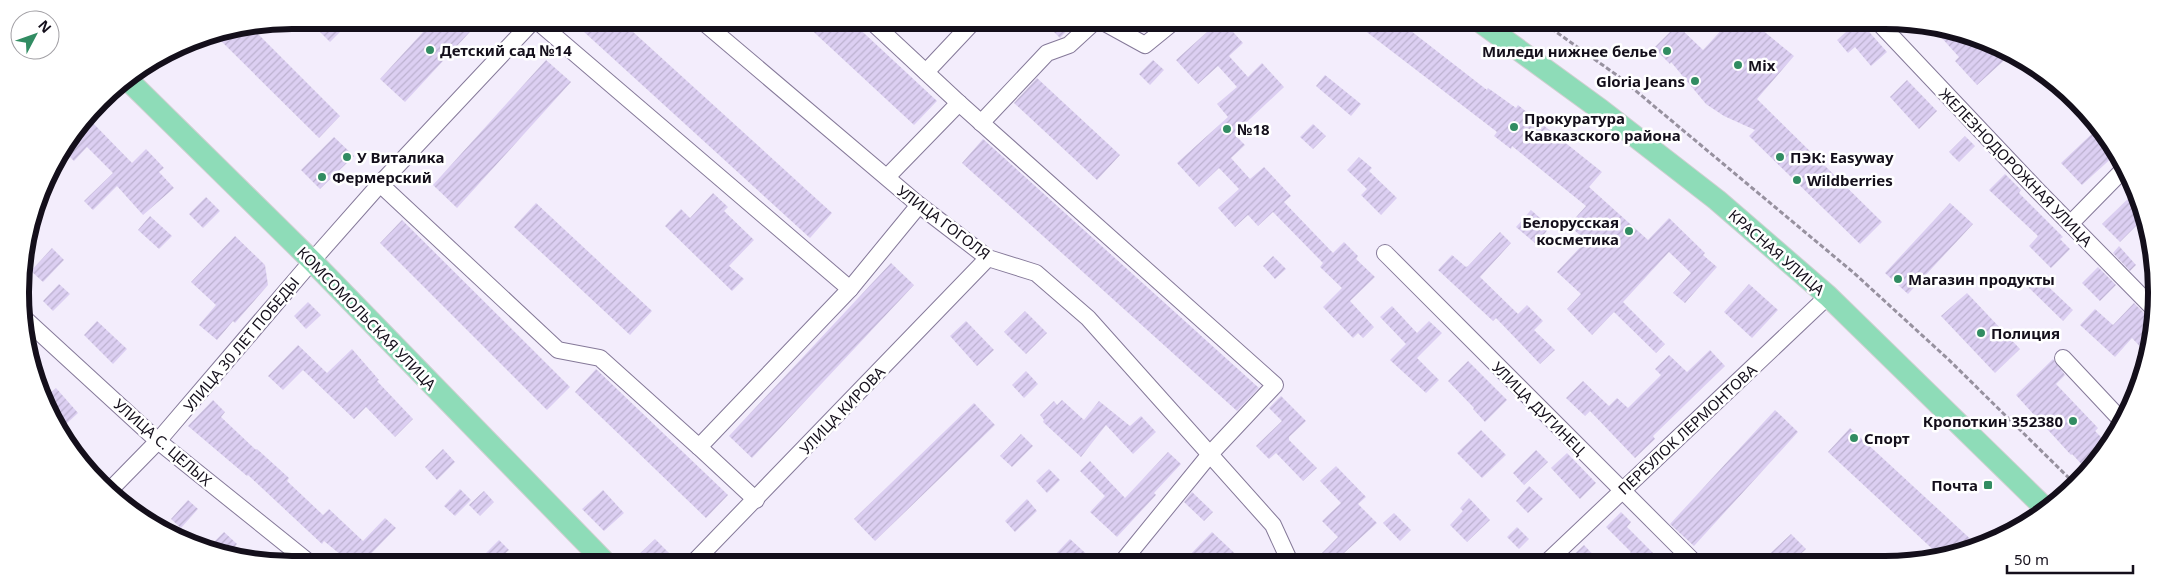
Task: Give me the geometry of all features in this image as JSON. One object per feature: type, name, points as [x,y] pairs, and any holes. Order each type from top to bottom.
[{"type":"main road","name":"КРАСНАЯ УЛИЦА","points":[[1490,29],[1601,110],[1717,200],[1828,296],[2041,505]]},
{"type":"main road","name":"КОМСОМОЛЬСКАЯ УЛИЦА","points":[[131,83],[312,261],[599,556]]},
{"type":"street","name":"УЛИЦА 30 ЛЕТ ПОБЕДЫ","points":[[114,486],[158,441],[380,184],[525,29]]},
{"type":"street","points":[[547,29],[850,289]]},
{"type":"street","name":"УЛИЦА ГОГОЛЯ","points":[[711,29],[919,205],[988,258],[1036,273],[1088,318],[1211,453],[1273,525],[1287,556]]},
{"type":"street","points":[[880,29],[981,123],[1275,384],[1211,453],[1127,556]]},
{"type":"street","points":[[926,72],[966,29]]},
{"type":"street","points":[[981,123],[1048,53],[1069,45],[1086,29]]},
{"type":"street","points":[[1117,29],[1145,45],[1165,29]]},
{"type":"street","name":"ЖЕЛЕЗНОДОРОЖНАЯ УЛИЦА","points":[[1885,29],[2070,224],[2148,303]]},
{"type":"street","points":[[887,177],[959,103]]},
{"type":"street","points":[[2070,224],[2120,173]]},
{"type":"street","points":[[380,184],[558,350],[600,358],[756,500]]},
{"type":"street","points":[[699,447],[850,289],[919,205]]},
{"type":"street","name":"УЛИЦА ДУГИНЕЦ","points":[[1385,253],[1688,556]]},
{"type":"street","name":"УЛИЦА КИРОВА","points":[[700,556],[988,258]]},
{"type":"street","name":"ПЕРЕУЛОК ЛЕРМОНТОВА","points":[[1553,556],[1828,296]]},
{"type":"street","name":"УЛИЦА С. ЦЕЛЫХ","points":[[31,324],[158,441],[301,556]]},
{"type":"street","points":[[2063,358],[2117,416]]},
{"type":"path","points":[[1552,29],[1618,76],[1854,273],[1948,359],[2070,480]]},
{"type":"building","points":[[317,29],[343,29],[330,42]]},
{"type":"building","name":"Детский сад №14","points":[[426,29],[473,29],[405,102],[380,79]]},
{"type":"building","points":[[581,29],[630,29],[832,213],[810,238]]},
{"type":"building","points":[[811,29],[860,29],[937,101],[914,125]]},
{"type":"building","points":[[1051,29],[1068,29],[1060,38]]},
{"type":"building","name":"№18","points":[[1210,29],[1230,29],[1243,43],[1229,56],[1248,77],[1262,63],[1284,87],[1234,134],[1245,145],[1231,158],[1250,179],[1264,167],[1291,196],[1284,202],[1333,253],[1344,242],[1358,256],[1356,259],[1375,277],[1350,301],[1374,327],[1363,338],[1358,333],[1353,338],[1323,307],[1342,288],[1320,267],[1323,263],[1273,212],[1258,226],[1248,215],[1235,227],[1218,208],[1239,189],[1219,168],[1199,187],[1177,163],[1228,117],[1217,104],[1237,87],[1218,66],[1198,84],[1176,60]]},
{"type":"building","points":[[1363,29],[1408,29],[1487,90],[1488,88],[1516,108],[1518,105],[1602,172],[1589,187],[1648,240],[1669,218],[1705,253],[1703,255],[1717,267],[1685,303],[1673,293],[1691,273],[1669,252],[1623,302],[1665,344],[1656,353],[1614,312],[1592,335],[1567,309],[1581,294],[1557,272],[1586,241],[1569,225],[1586,206],[1512,146],[1511,149],[1494,136],[1497,132]]},
{"type":"building","points":[[1673,29],[1681,29],[1703,50],[1722,29],[1761,29],[1794,56],[1757,99],[1882,222],[1860,244],[1749,136],[1755,130],[1724,116],[1706,104],[1671,62],[1670,64],[1654,48]]},
{"type":"building","points":[[1849,29],[1867,29],[1887,52],[1871,66],[1855,47],[1848,53],[1837,40]]},
{"type":"building","points":[[255,31],[340,116],[319,138],[219,39]]},
{"type":"building","points":[[1939,35],[1969,43],[2006,59],[1977,85],[1955,61],[1959,57]]},
{"type":"building","points":[[546,60],[571,82],[457,208],[433,185]]},
{"type":"building","points":[[1153,60],[1164,70],[1150,85],[1139,74]]},
{"type":"building","points":[[1325,75],[1361,104],[1351,116],[1316,86]]},
{"type":"building","points":[[1037,78],[1120,155],[1097,180],[1014,103]]},
{"type":"building","points":[[1907,80],[1937,111],[1919,129],[1890,97]]},
{"type":"building","points":[[92,122],[132,163],[146,149],[164,168],[159,172],[174,188],[143,215],[117,186],[93,210],[84,201],[113,173],[87,147],[74,161],[68,155]]},
{"type":"building","points":[[1313,124],[1326,136],[1313,149],[1300,137]]},
{"type":"building","points":[[2094,132],[2111,158],[2082,185],[2061,163]]},
{"type":"building","points":[[1965,136],[1975,146],[1959,162],[1949,152]]},
{"type":"building","points":[[334,137],[354,156],[320,189],[301,170]]},
{"type":"building","points":[[983,139],[1259,388],[1237,411],[962,163]]},
{"type":"building","points":[[1359,157],[1372,168],[1369,171],[1397,198],[1381,215],[1361,195],[1367,189],[1347,170]]},
{"type":"building","points":[[2005,174],[2021,190],[2019,193],[2063,237],[2060,239],[2070,249],[2051,268],[2029,246],[2038,236],[1989,190]]},
{"type":"building","points":[[713,193],[728,207],[724,211],[754,240],[729,266],[744,279],[732,291],[665,226],[681,209],[690,218]]},
{"type":"building","points":[[206,197],[220,211],[203,228],[189,214]]},
{"type":"building","points":[[2130,197],[2139,223],[2120,242],[2102,224]]},
{"type":"building","points":[[536,203],[652,311],[630,335],[514,227]]},
{"type":"building","points":[[1950,203],[1973,224],[1908,294],[1885,273]]},
{"type":"building","points":[[1531,210],[1550,227],[1536,244],[1516,227]]},
{"type":"building","points":[[150,216],[172,236],[159,249],[138,230]]},
{"type":"building","points":[[402,220],[570,387],[547,410],[380,243]]},
{"type":"building","points":[[1500,232],[1511,243],[1480,277],[1518,314],[1527,305],[1543,321],[1534,330],[1555,350],[1540,364],[1496,318],[1493,321],[1438,270],[1452,255],[1466,267],[1468,266]]},
{"type":"building","points":[[235,236],[265,265],[268,285],[235,323],[233,321],[217,340],[199,325],[216,305],[191,282]]},
{"type":"building","points":[[2119,246],[2136,265],[2130,271],[2113,253]]},
{"type":"building","points":[[52,248],[64,260],[43,282],[31,271]]},
{"type":"building","points":[[1273,256],[1286,269],[1275,279],[1263,266]]},
{"type":"building","points":[[891,263],[914,285],[752,458],[729,436]]},
{"type":"building","points":[[2098,267],[2116,285],[2100,301],[2082,283]]},
{"type":"building","points":[[2037,276],[2073,310],[2063,321],[2027,286]]},
{"type":"building","points":[[59,284],[70,294],[53,311],[43,301]]},
{"type":"building","points":[[1749,284],[1778,310],[1752,338],[1724,312]]},
{"type":"building","name":"Полиция","points":[[1967,293],[2020,349],[1995,373],[1941,316]]},
{"type":"building","points":[[308,302],[321,315],[306,329],[294,316]]},
{"type":"building","points":[[2134,303],[2147,315],[2142,349],[2132,338],[2115,357],[2080,325],[2095,309],[2113,325]]},
{"type":"building","points":[[1392,306],[1417,333],[1429,321],[1442,333],[1417,358],[1439,380],[1426,393],[1390,360],[1406,344],[1380,317]]},
{"type":"building","points":[[1025,311],[1047,333],[1026,354],[1004,332]]},
{"type":"building","points":[[97,321],[127,349],[113,364],[84,335]]},
{"type":"building","points":[[966,321],[994,350],[977,366],[950,336]]},
{"type":"building","points":[[298,345],[327,373],[352,349],[379,380],[377,381],[413,419],[395,437],[366,407],[354,419],[303,370],[283,390],[268,376]]},
{"type":"building","points":[[1710,350],[1725,366],[1653,436],[1655,439],[1635,458],[1590,411],[1585,416],[1566,398],[1583,381],[1609,406],[1617,398],[1628,408],[1661,375],[1655,369],[1669,355],[1687,372]]},
{"type":"building","points":[[2053,359],[2065,375],[2056,384],[2098,428],[2095,431],[2104,440],[2083,466],[2016,395]]},
{"type":"building","points":[[1468,361],[1507,400],[1485,422],[1448,381]]},
{"type":"building","points":[[596,369],[728,495],[706,518],[575,392]]},
{"type":"building","points":[[1026,371],[1038,384],[1024,398],[1012,385]]},
{"type":"building","points":[[56,388],[78,413],[65,425],[56,409],[49,394]]},
{"type":"building","points":[[1281,396],[1306,421],[1289,437],[1289,440],[1317,468],[1303,481],[1276,453],[1269,459],[1256,446],[1282,421],[1269,408]]},
{"type":"building","points":[[213,400],[225,412],[221,417],[289,478],[287,481],[323,515],[329,509],[363,541],[385,518],[396,528],[369,556],[342,556],[324,541],[322,544],[248,475],[188,426]]},
{"type":"building","points":[[1062,400],[1084,420],[1099,401],[1130,426],[1141,416],[1156,432],[1133,454],[1106,425],[1081,457],[1043,422],[1044,420],[1040,415],[1054,401],[1057,405]]},
{"type":"building","points":[[974,403],[995,425],[875,541],[854,519]]},
{"type":"building","points":[[1775,410],[1798,432],[1694,546],[1670,524]]},
{"type":"building","points":[[1850,428],[1972,541],[1935,551],[1828,452]]},
{"type":"building","points":[[1481,430],[1506,455],[1482,478],[1457,453]]},
{"type":"building","points":[[1021,434],[1033,446],[1012,467],[1000,456]]},
{"type":"building","points":[[443,449],[455,462],[437,480],[425,467]]},
{"type":"building","points":[[1536,450],[1548,462],[1524,485],[1513,473]]},
{"type":"building","points":[[1168,452],[1181,464],[1154,493],[1156,495],[1117,537],[1090,512],[1105,496],[1080,471],[1090,461],[1125,498]]},
{"type":"building","points":[[1567,453],[1596,483],[1580,499],[1551,468]]},
{"type":"building","points":[[1336,466],[1366,497],[1358,504],[1377,523],[1341,556],[1320,555],[1338,537],[1322,521],[1341,503],[1320,481]]},
{"type":"building","points":[[1049,469],[1060,480],[1047,493],[1036,481]]},
{"type":"building","points":[[1529,486],[1543,499],[1528,513],[1516,501]]},
{"type":"building","points":[[460,489],[471,500],[455,516],[444,506]]},
{"type":"building","points":[[603,490],[624,513],[604,531],[582,509]]},
{"type":"building","points":[[484,491],[494,502],[480,516],[469,505]]},
{"type":"building","points":[[1192,492],[1213,512],[1204,521],[1184,502]]},
{"type":"building","points":[[1469,498],[1490,520],[1467,542],[1450,525],[1463,511],[1460,508]]},
{"type":"building","points":[[1027,499],[1037,511],[1015,532],[1005,521]]},
{"type":"building","points":[[188,500],[198,509],[181,528],[171,519]]},
{"type":"building","points":[[1621,512],[1631,522],[1627,527],[1656,556],[1627,556],[1631,552],[1606,527]]},
{"type":"building","points":[[1394,513],[1411,530],[1400,541],[1383,523]]},
{"type":"building","points":[[1517,527],[1529,539],[1519,549],[1507,537]]},
{"type":"building","points":[[224,532],[237,544],[232,549],[213,543]]},
{"type":"building","points":[[1212,532],[1238,556],[1189,556]]},
{"type":"building","points":[[1791,534],[1806,549],[1798,556],[1767,556]]},
{"type":"building","points":[[655,539],[670,554],[668,556],[637,556]]},
{"type":"building","points":[[1070,539],[1089,556],[1054,556]]},
{"type":"building","points":[[499,540],[509,550],[502,556],[483,556]]},
{"type":"building","points":[[1584,545],[1594,556],[1572,556]]},
{"type":"place","name":"Детский сад №14","points":[[430,50]]},
{"type":"place","name":"Миледи нижнее белье","points":[[1667,51]]},
{"type":"place","name":"Mix","points":[[1738,65]]},
{"type":"place","name":"Gloria Jeans","points":[[1695,81]]},
{"type":"place","name":"Прокуратура Кавказского района","points":[[1514,127]]},
{"type":"place","name":"№18","points":[[1227,129]]},
{"type":"place","name":"У Виталика","points":[[347,157]]},
{"type":"place","name":"ПЭК: Easyway","points":[[1780,157]]},
{"type":"place","name":"Фермерский","points":[[322,177]]},
{"type":"place","name":"Wildberries","points":[[1797,180]]},
{"type":"place","name":"Белорусская косметика","points":[[1629,231]]},
{"type":"place","name":"Магазин продукты","points":[[1898,279]]},
{"type":"place","name":"Полиция","points":[[1981,333]]},
{"type":"place","name":"Кропоткин 352380","points":[[2073,421]]},
{"type":"place","name":"Спорт","points":[[1854,438]]},
{"type":"place","name":"Почта","points":[[1988,485]]}]
